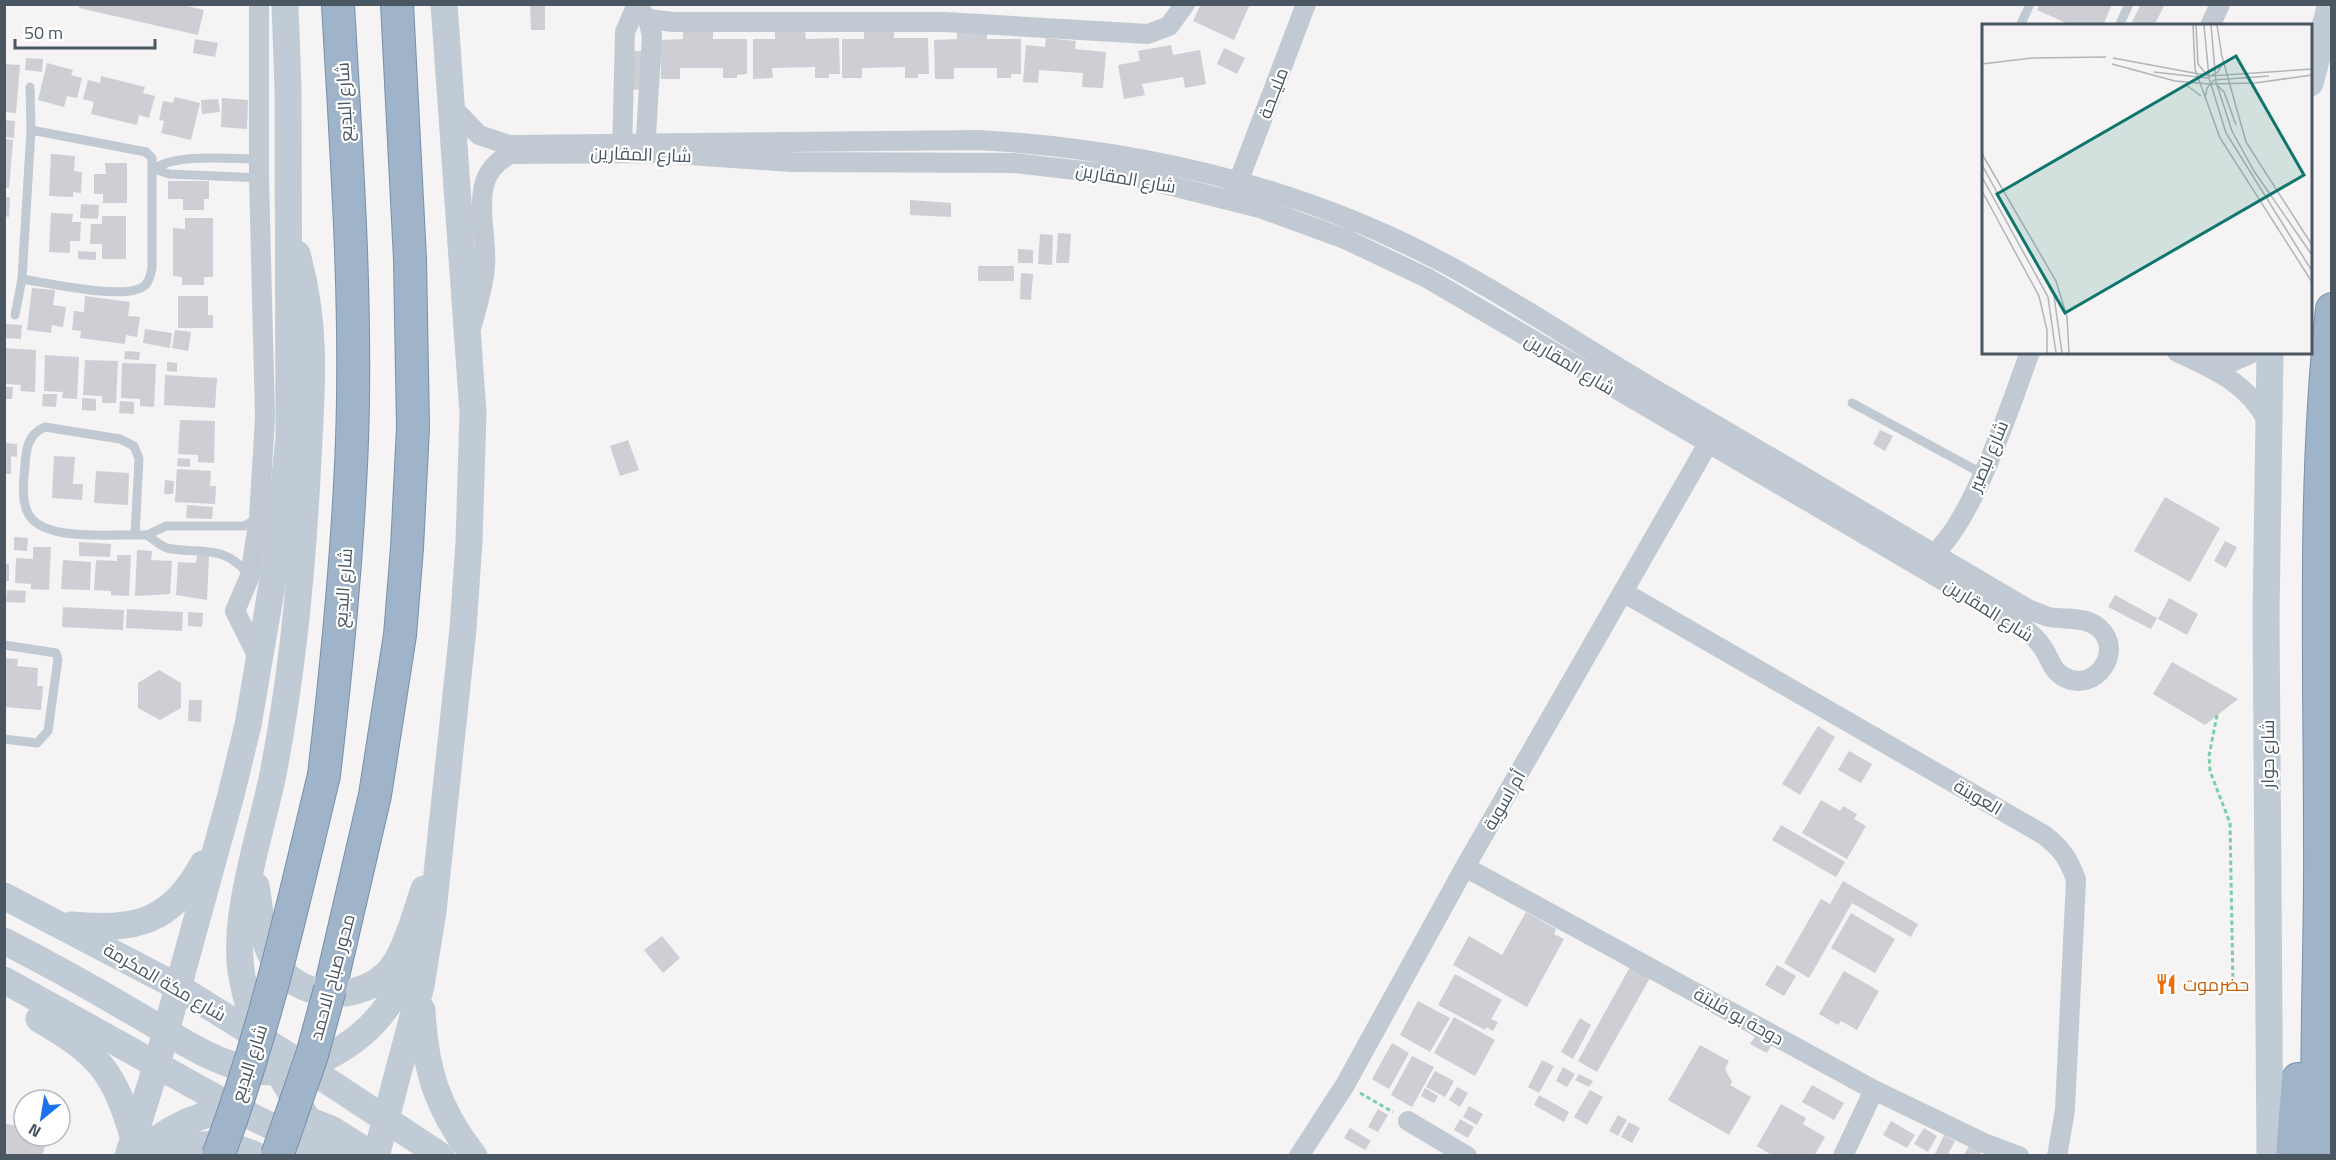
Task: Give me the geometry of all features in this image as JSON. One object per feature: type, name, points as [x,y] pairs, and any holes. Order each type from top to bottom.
[{"type":"highway","name":"شارع البديع","points":[[218,1155],[254,1051],[275,980],[324,775],[340,627],[352,438],[352,243],[338,4]]},
{"type":"highway","name":"محور صباح الاحمد","points":[[261,1125],[312,1055],[330,989],[375,795],[400,635],[412,427],[410,259],[397,4]]},
{"type":"highway","points":[[2318,1155],[2319,676],[2323,399],[2331,309]]},
{"type":"highway","points":[[2292,1155],[2299,1066],[2319,966]]},
{"type":"main road","points":[[133,1150],[166,1031],[189,994],[226,814],[259,671],[276,562],[289,438],[286,215],[288,89],[285,4]]},
{"type":"main road","points":[[133,1150],[198,1118],[261,1125],[309,1120],[331,1129],[375,1155],[421,986],[433,911],[463,629],[469,531],[472,413],[449,104],[444,4]]},
{"type":"main road","points":[[2312,70],[2316,46],[2331,4]]},
{"type":"main road","points":[[264,1041],[248,1004],[241,975],[239,947],[253,864],[275,763],[305,533],[313,346],[308,299],[286,215]]},
{"type":"main road","name":"شارع حوار","points":[[2270,354],[2266,639],[2270,1155]]},
{"type":"main road","points":[[61,924],[96,927],[130,926],[155,919],[178,901],[192,883],[226,814]]},
{"type":"main road","points":[[253,864],[265,942],[278,966],[298,985],[324,994],[351,993],[376,982],[395,963],[440,847]]},
{"type":"main road","name":"شارع مكة المكرمة","points":[[4,896],[61,924],[189,994],[264,1041],[292,1069],[385,1118],[441,1155]]},
{"type":"main road","points":[[4,941],[219,1061],[238,1067],[292,1069],[346,1046],[384,1010],[403,980],[433,911]]},
{"type":"main road","points":[[4,980],[157,1064],[313,1155]]},
{"type":"main road","points":[[421,986],[428,1070],[438,1096],[474,1155]]},
{"type":"main road","points":[[189,994],[238,1067],[261,1125],[293,1155]]},
{"type":"main road","points":[[4,999],[69,1036],[101,1063],[121,1095],[133,1150]]},
{"type":"main road","points":[[292,1069],[309,1120],[332,1155]]},
{"type":"main road","points":[[160,1155],[179,1148],[204,1144],[230,1146],[257,1155]]},
{"type":"street","points":[[259,4],[265,417],[259,518],[250,576],[235,611],[255,651],[259,671]]},
{"type":"street","points":[[641,10],[673,22],[945,22],[1148,34],[1169,26],[1185,4]]},
{"type":"street","name":"مليــحة","points":[[1231,200],[1306,4]]},
{"type":"street","points":[[2211,24],[2220,4]]},
{"type":"street","points":[[622,148],[625,32],[641,10]]},
{"type":"street","points":[[641,10],[652,36],[645,148]]},
{"type":"street","name":"شارع المقارين","points":[[449,104],[470,128],[498,144],[645,148],[978,140],[1031,143],[1136,157],[1239,181],[1361,223],[1438,260],[2038,613],[2094,624],[2105,635],[2108,642],[2105,665],[2087,680],[2064,677],[2052,667],[2044,650],[2029,632],[1427,278],[1324,231],[1231,200],[1136,177],[1055,166],[973,161],[791,162],[645,148]]},
{"type":"street","name":"شارع المقارين","points":[[466,346],[485,270],[483,182],[494,164],[511,154],[521,152],[622,148]]},
{"type":"street","name":"شارع لبصير","points":[[1934,553],[1955,525],[1983,474],[2029,354]]},
{"type":"street","points":[[2182,354],[2202,363],[2245,389],[2268,422]]},
{"type":"street","points":[[2202,363],[2227,364],[2250,354]]},
{"type":"street","name":"أم اسوية","points":[[1299,1155],[1345,1085],[1465,867],[1718,426]]},
{"type":"street","points":[[1911,563],[1924,560],[1934,553]]},
{"type":"street","name":"العوينة","points":[[1623,592],[2034,829],[2062,850],[2070,861],[2076,880],[2065,1110],[2057,1155]]},
{"type":"street","name":"دوحة بو فليتة","points":[[1465,867],[1874,1090],[1984,1143],[2019,1155]]},
{"type":"street","points":[[1843,1155],[1874,1090]]},
{"type":"street","points":[[1408,1121],[1467,1155]]},
{"type":"lane","points":[[2021,24],[2030,4]]},
{"type":"lane","points":[[2120,24],[2129,4]]},
{"type":"lane","points":[[15,315],[22,279],[31,130],[30,87]]},
{"type":"lane","points":[[22,279],[124,292],[141,288],[149,281],[152,268],[152,158],[146,152],[31,130]]},
{"type":"lane","points":[[153,169],[170,162],[184,160],[260,169]]},
{"type":"lane","points":[[153,169],[169,174],[260,169]]},
{"type":"lane","points":[[1852,403],[1983,474]]},
{"type":"lane","points":[[135,535],[139,459],[134,446],[120,439],[45,427],[35,434],[26,448],[23,497],[28,514],[39,526],[59,533],[147,536],[165,548],[207,550],[227,555],[250,576]]},
{"type":"lane","points":[[147,536],[166,526],[244,526],[259,518]]},
{"type":"lane","points":[[4,645],[48,650],[56,653],[58,659],[48,731],[37,743],[4,739]]},
{"type":"path","points":[[2217,715],[2209,756],[2210,771],[2230,823],[2233,985],[2269,990]]},
{"type":"path","points":[[1345,1085],[1408,1121]]},
{"type":"building","points":[[80,4],[179,4],[204,10],[198,35],[79,8]]},
{"type":"building","points":[[530,4],[545,4],[545,30],[531,30]]},
{"type":"building","points":[[1201,4],[1250,4],[1234,40],[1193,21]]},
{"type":"building","points":[[2040,4],[2112,4],[2104,24],[2068,24],[2037,10]]},
{"type":"building","points":[[2141,4],[2165,4],[2155,24],[2131,24]]},
{"type":"building","points":[[805,31],[806,39],[839,38],[840,74],[829,74],[829,78],[815,78],[815,67],[772,68],[773,78],[753,79],[753,39],[775,39],[775,32]]},
{"type":"building","points":[[894,31],[894,38],[928,38],[929,74],[918,74],[918,78],[905,78],[905,67],[862,68],[862,78],[842,78],[842,39],[864,39],[864,32]]},
{"type":"building","points":[[683,32],[713,32],[713,39],[747,39],[747,74],[737,75],[737,78],[723,78],[723,68],[680,68],[680,79],[661,79],[660,40],[683,39]]},
{"type":"building","points":[[957,32],[987,32],[987,39],[1021,39],[1021,74],[1011,74],[1011,78],[997,78],[997,68],[954,68],[954,79],[935,79],[934,40],[957,39]]},
{"type":"building","points":[[1046,38],[1076,41],[1075,49],[1106,52],[1103,88],[1082,87],[1083,73],[1039,70],[1038,83],[1023,82],[1026,45],[1045,47]]},
{"type":"building","points":[[195,39],[218,43],[215,57],[193,53]]},
{"type":"building","points":[[1171,45],[1173,55],[1200,50],[1206,84],[1185,88],[1183,77],[1142,84],[1145,95],[1124,99],[1118,65],[1140,61],[1138,51]]},
{"type":"building","points":[[1224,48],[1245,58],[1237,74],[1217,64]]},
{"type":"building","points":[[631,51],[646,51],[648,89],[632,90]]},
{"type":"building","points":[[26,58],[43,59],[42,72],[25,70]]},
{"type":"building","points":[[47,63],[73,70],[71,75],[82,78],[77,98],[67,96],[64,107],[38,100]]},
{"type":"building","points":[[4,64],[20,65],[16,113],[4,112]]},
{"type":"building","points":[[101,76],[145,87],[143,93],[155,96],[149,118],[139,115],[137,125],[91,114],[94,102],[83,99],[88,80],[100,83]]},
{"type":"building","points":[[175,97],[200,103],[191,140],[161,133],[164,121],[159,120],[163,101],[173,103]]},
{"type":"building","points":[[222,98],[248,100],[247,129],[221,127]]},
{"type":"building","points":[[218,99],[220,112],[202,114],[201,100]]},
{"type":"building","points":[[4,120],[15,121],[14,138],[4,137]]},
{"type":"building","points":[[4,139],[13,140],[9,188],[4,187]]},
{"type":"building","points":[[51,154],[75,156],[74,171],[82,172],[81,193],[73,192],[73,197],[49,196]]},
{"type":"building","points":[[105,163],[127,163],[127,203],[103,203],[103,194],[94,194],[94,174],[106,174]]},
{"type":"building","points":[[168,181],[209,181],[209,199],[204,199],[204,210],[183,210],[183,199],[168,199]]},
{"type":"building","points":[[4,197],[10,197],[9,217],[4,216]]},
{"type":"building","points":[[910,200],[951,203],[951,217],[910,215]]},
{"type":"building","points":[[81,204],[99,205],[98,219],[80,218]]},
{"type":"building","points":[[51,213],[73,214],[72,222],[81,222],[80,241],[70,241],[70,253],[49,252]]},
{"type":"building","points":[[102,216],[126,216],[126,259],[102,259],[102,244],[90,244],[91,224],[102,224]]},
{"type":"building","points":[[185,218],[213,218],[213,277],[204,277],[204,285],[182,285],[182,277],[173,276],[173,228],[185,229]]},
{"type":"building","points":[[1058,233],[1071,234],[1069,263],[1056,263]]},
{"type":"building","points":[[1040,234],[1053,235],[1052,265],[1038,264]]},
{"type":"building","points":[[1018,249],[1033,250],[1033,263],[1018,263]]},
{"type":"building","points":[[78,251],[96,252],[96,260],[78,259]]},
{"type":"building","points":[[978,266],[1014,266],[1014,281],[978,281]]},
{"type":"building","points":[[1021,273],[1033,274],[1031,300],[1020,299]]},
{"type":"building","points":[[32,288],[55,290],[53,305],[66,307],[63,327],[52,325],[51,333],[27,330]]},
{"type":"building","points":[[85,296],[130,302],[128,316],[140,317],[137,337],[126,335],[125,344],[80,338],[81,331],[72,330],[74,311],[84,312]]},
{"type":"building","points":[[178,296],[208,296],[208,315],[213,315],[213,328],[178,328]]},
{"type":"building","points":[[6,324],[22,325],[21,339],[5,338]]},
{"type":"building","points":[[145,329],[172,333],[170,348],[143,343]]},
{"type":"building","points":[[175,330],[191,332],[188,351],[172,348]]},
{"type":"building","points":[[4,348],[36,350],[35,392],[20,391],[21,385],[4,384]]},
{"type":"building","points":[[125,351],[140,352],[139,360],[124,359]]},
{"type":"building","points":[[45,355],[79,357],[77,399],[62,398],[63,392],[44,391]]},
{"type":"building","points":[[85,360],[118,361],[116,403],[102,403],[102,396],[83,395]]},
{"type":"building","points":[[167,362],[177,363],[177,372],[167,371]]},
{"type":"building","points":[[122,363],[156,364],[154,407],[140,406],[140,399],[121,398]]},
{"type":"building","points":[[165,375],[217,378],[215,408],[164,405]]},
{"type":"building","points":[[4,387],[13,387],[12,399],[4,399]]},
{"type":"building","points":[[43,394],[57,394],[56,407],[42,406]]},
{"type":"building","points":[[82,398],[96,399],[96,411],[82,410]]},
{"type":"building","points":[[120,401],[134,402],[134,414],[119,413]]},
{"type":"building","points":[[180,420],[215,421],[214,463],[198,462],[198,455],[178,454]]},
{"type":"building","points":[[1880,430],[1893,436],[1885,451],[1873,444]]},
{"type":"building","points":[[628,440],[639,470],[620,476],[610,446]]},
{"type":"building","points":[[4,443],[17,444],[17,457],[11,456],[11,474],[4,474]]},
{"type":"building","points":[[54,456],[75,457],[73,484],[83,484],[82,500],[52,498]]},
{"type":"building","points":[[178,458],[190,459],[190,467],[177,466]]},
{"type":"building","points":[[177,469],[211,471],[210,486],[216,486],[215,504],[175,502]]},
{"type":"building","points":[[96,471],[129,473],[128,505],[94,503]]},
{"type":"building","points":[[165,480],[174,481],[173,494],[164,494]]},
{"type":"building","points":[[2165,497],[2220,528],[2190,582],[2134,551]]},
{"type":"building","points":[[187,505],[213,507],[212,519],[186,518]]},
{"type":"building","points":[[14,537],[28,538],[27,551],[14,550]]},
{"type":"building","points":[[2225,541],[2237,547],[2226,568],[2214,561]]},
{"type":"building","points":[[79,542],[111,544],[110,557],[79,556]]},
{"type":"building","points":[[33,547],[51,547],[49,590],[31,589],[31,584],[15,583],[16,558],[33,559]]},
{"type":"building","points":[[137,550],[152,551],[151,560],[172,561],[170,594],[135,596]]},
{"type":"building","points":[[117,555],[131,555],[129,596],[111,595],[111,591],[94,590],[96,560],[117,561]]},
{"type":"building","points":[[197,555],[209,556],[207,600],[176,595],[178,562],[196,563]]},
{"type":"building","points":[[63,560],[91,562],[90,590],[61,589]]},
{"type":"building","points":[[4,563],[9,564],[9,581],[4,581]]},
{"type":"building","points":[[7,590],[26,591],[25,603],[6,602]]},
{"type":"building","points":[[2115,595],[2157,618],[2151,629],[2108,607]]},
{"type":"building","points":[[2169,598],[2198,614],[2187,635],[2158,619]]},
{"type":"building","points":[[63,607],[124,610],[123,630],[62,627]]},
{"type":"building","points":[[127,609],[183,612],[182,631],[126,628]]},
{"type":"building","points":[[188,612],[203,613],[202,627],[188,626]]},
{"type":"building","points":[[4,658],[18,659],[17,666],[38,668],[37,686],[43,686],[41,710],[4,707]]},
{"type":"building","points":[[2172,662],[2238,699],[2205,725],[2153,694]]},
{"type":"building","points":[[159,670],[181,683],[181,708],[160,720],[138,708],[138,683]]},
{"type":"building","points":[[189,700],[202,700],[201,722],[188,721]]},
{"type":"building","points":[[1818,726],[1835,737],[1800,795],[1782,784]]},
{"type":"building","points":[[1849,751],[1872,764],[1861,783],[1838,770]]},
{"type":"building","points":[[1821,800],[1840,811],[1843,806],[1857,814],[1854,819],[1866,826],[1847,859],[1802,833]]},
{"type":"building","points":[[1781,825],[1845,862],[1836,877],[1772,840]]},
{"type":"building","points":[[1843,881],[1918,924],[1911,937],[1852,903],[1809,978],[1784,963],[1821,899],[1830,904]]},
{"type":"building","points":[[1526,912],[1556,929],[1554,934],[1564,939],[1527,1007],[1453,965],[1469,936],[1502,955]]},
{"type":"building","points":[[1851,913],[1895,939],[1875,973],[1831,948]]},
{"type":"building","points":[[662,936],[680,958],[663,973],[644,950]]},
{"type":"building","points":[[1631,965],[1651,976],[1597,1072],[1578,1061]]},
{"type":"building","points":[[1777,965],[1796,976],[1784,996],[1765,985]]},
{"type":"building","points":[[1844,971],[1879,991],[1857,1030],[1841,1021],[1838,1025],[1819,1014]]},
{"type":"building","points":[[1455,974],[1502,1000],[1491,1019],[1498,1022],[1493,1031],[1486,1027],[1485,1030],[1438,1005]]},
{"type":"building","points":[[1418,1001],[1450,1018],[1430,1052],[1400,1035]]},
{"type":"building","points":[[1454,1017],[1495,1040],[1475,1076],[1434,1053]]},
{"type":"building","points":[[1580,1018],[1591,1025],[1573,1059],[1561,1052]]},
{"type":"building","points":[[1756,1035],[1772,1044],[1767,1053],[1750,1044]]},
{"type":"building","points":[[1392,1043],[1409,1053],[1389,1089],[1372,1079]]},
{"type":"building","points":[[1700,1045],[1729,1061],[1725,1069],[1732,1082],[1730,1085],[1751,1097],[1729,1135],[1668,1100]]},
{"type":"building","points":[[1412,1056],[1434,1067],[1412,1107],[1391,1095]]},
{"type":"building","points":[[1542,1060],[1554,1066],[1539,1093],[1528,1087]]},
{"type":"building","points":[[1563,1067],[1575,1074],[1567,1087],[1556,1081]]},
{"type":"building","points":[[1435,1071],[1454,1081],[1445,1097],[1426,1087]]},
{"type":"building","points":[[1579,1074],[1593,1081],[1589,1087],[1575,1080]]},
{"type":"building","points":[[1812,1085],[1844,1103],[1834,1120],[1802,1102]]},
{"type":"building","points":[[1457,1087],[1468,1093],[1460,1107],[1449,1100]]},
{"type":"building","points":[[1425,1088],[1438,1096],[1434,1103],[1421,1096]]},
{"type":"building","points":[[1590,1090],[1603,1097],[1587,1125],[1574,1117]]},
{"type":"building","points":[[1539,1095],[1569,1112],[1564,1122],[1534,1105]]},
{"type":"building","points":[[1781,1104],[1806,1118],[1803,1124],[1825,1137],[1814,1156],[1773,1156],[1757,1146]]},
{"type":"building","points":[[1469,1106],[1483,1114],[1477,1125],[1463,1117]]},
{"type":"building","points":[[1378,1109],[1388,1115],[1378,1132],[1368,1127]]},
{"type":"building","points":[[1618,1115],[1627,1120],[1618,1136],[1609,1131]]},
{"type":"building","points":[[1460,1119],[1474,1127],[1468,1138],[1454,1130]]},
{"type":"building","points":[[1891,1121],[1915,1135],[1907,1148],[1883,1135]]},
{"type":"building","points":[[1629,1122],[1640,1128],[1632,1143],[1621,1137]]},
{"type":"building","points":[[4,1123],[12,1125],[12,1148],[44,1148],[42,1156],[4,1156]]},
{"type":"building","points":[[1350,1128],[1371,1141],[1365,1150],[1344,1138]]},
{"type":"building","points":[[1924,1128],[1937,1136],[1928,1152],[1914,1144]]},
{"type":"building","points":[[1944,1135],[1955,1141],[1947,1156],[1934,1156]]},
{"type":"building","points":[[1970,1145],[1981,1152],[1979,1156],[1963,1156]]},
{"type":"place","name":"حضرموت","points":[[2166,984]]}]
